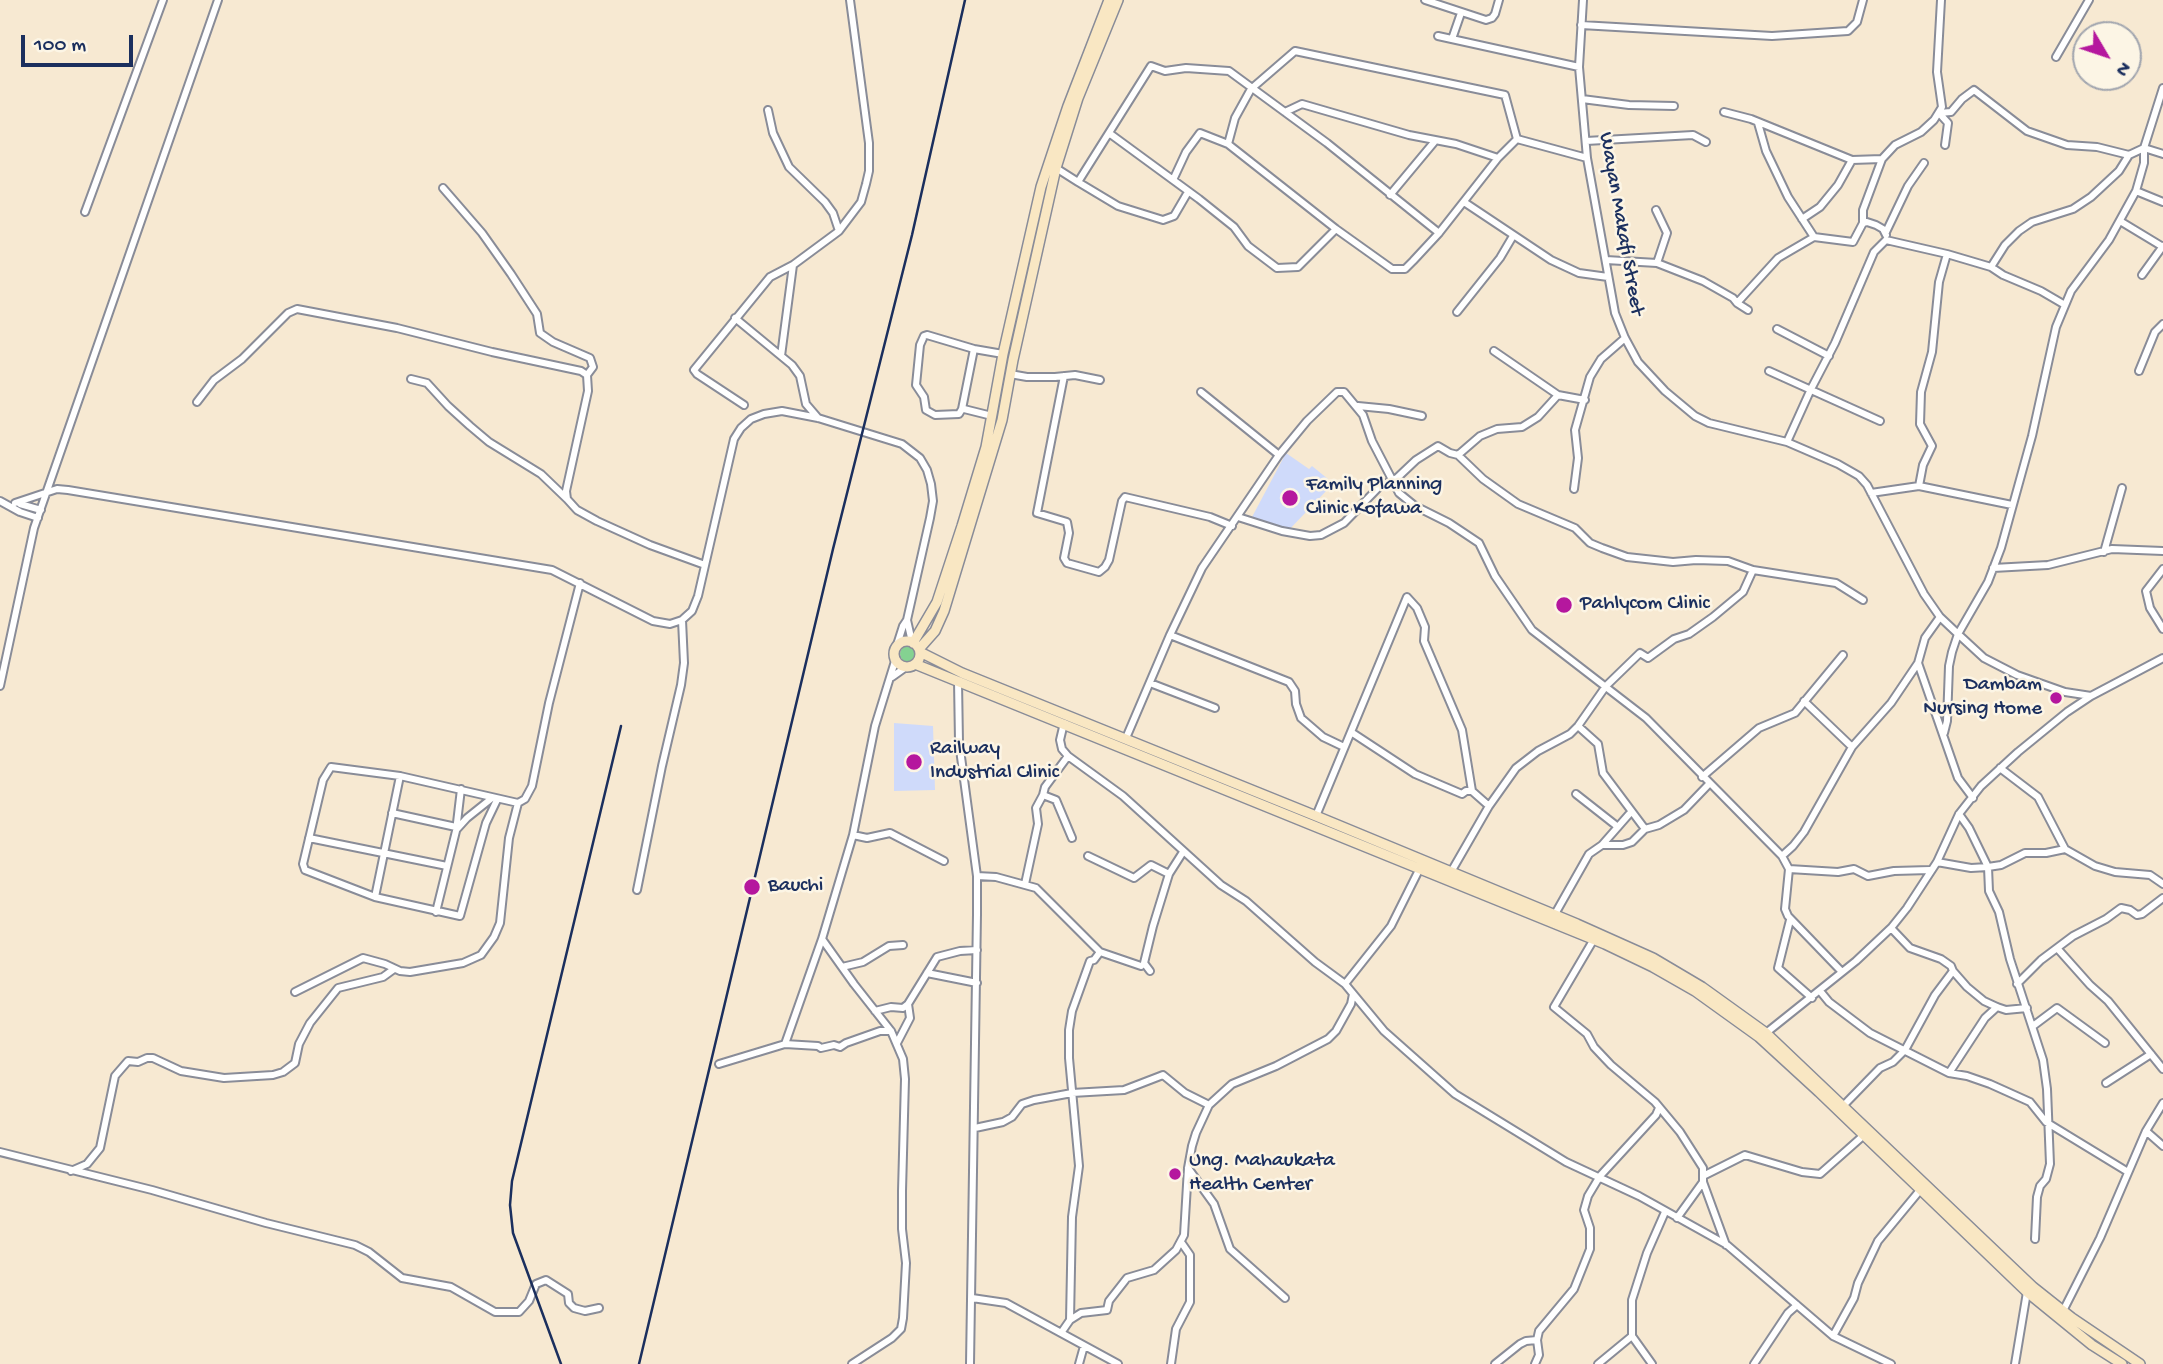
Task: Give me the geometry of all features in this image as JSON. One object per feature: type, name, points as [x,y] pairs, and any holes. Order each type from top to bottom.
[{"type":"street","points":[[85,212],[163,0]]},
{"type":"street","points":[[0,686],[34,528],[218,0]]},
{"type":"street","points":[[744,405],[694,370],[770,277],[793,265],[839,231],[861,202],[869,171],[869,143],[850,0]]},
{"type":"street","points":[[916,646],[935,631],[944,611],[1002,420],[1056,168],[1056,156],[1109,0]]},
{"type":"street","points":[[916,646],[937,602],[986,447],[1003,354],[1041,187],[1118,0]]},
{"type":"street","points":[[1426,0],[1486,20],[1492,18],[1499,0]]},
{"type":"street","name":"Wayan Makafi Street","points":[[1583,0],[1580,67],[1587,158],[1615,313],[1639,362],[1665,391],[1695,416],[1709,423],[1787,442],[1859,476],[1871,493],[1924,594],[1940,617],[1984,658],[2017,675],[2065,692],[2091,696]]},
{"type":"street","points":[[1581,25],[1772,36],[1848,31],[1857,22],[1863,0]]},
{"type":"street","points":[[1737,303],[1778,258],[1814,236],[1853,242],[1863,223],[1862,216],[1882,159],[1891,148],[1921,132],[1942,107],[1937,72],[1941,0]]},
{"type":"street","points":[[2056,57],[2090,0]]},
{"type":"street","points":[[1452,39],[1461,13]]},
{"type":"street","points":[[1438,36],[1580,67]]},
{"type":"street","points":[[1228,144],[1235,118],[1251,89],[1295,51],[1505,95],[1517,139]]},
{"type":"street","points":[[1079,182],[1151,66],[1165,71],[1186,68],[1229,71],[1439,233]]},
{"type":"street","points":[[1944,733],[1949,666],[1958,634],[1988,582],[1993,568],[2032,436],[2056,327],[2071,291],[2120,222],[2136,191],[2144,163],[2144,148],[2161,103],[2163,88]]},
{"type":"street","points":[[1939,113],[1951,113],[1962,99],[1974,90],[2027,131],[2067,145],[2096,147],[2129,155]]},
{"type":"street","points":[[1582,99],[1629,105],[1674,106]]},
{"type":"street","points":[[1285,112],[1302,104],[1498,158]]},
{"type":"street","points":[[768,110],[773,133],[789,167],[830,207],[839,231]]},
{"type":"street","points":[[1724,111],[1852,160],[1882,159]]},
{"type":"street","points":[[1939,113],[1948,123],[1945,145]]},
{"type":"street","points":[[1758,123],[1766,151],[1788,197],[1814,236]]},
{"type":"street","points":[[1109,133],[1234,227],[1248,246],[1278,268],[1298,267],[1336,229]]},
{"type":"street","points":[[1173,180],[1186,152],[1200,133],[1228,144],[1336,229],[1392,269],[1405,269],[1439,233],[1498,158],[1517,139]]},
{"type":"street","points":[[1586,141],[1693,135],[1706,142]]},
{"type":"street","points":[[1517,139],[1587,158]]},
{"type":"street","points":[[1390,195],[1435,141]]},
{"type":"street","points":[[1991,267],[2005,245],[2019,231],[2032,222],[2073,209],[2091,197],[2119,171],[2129,155],[2144,148],[2163,154]]},
{"type":"street","points":[[1802,219],[1820,207],[1838,185],[1852,160]]},
{"type":"street","points":[[1787,442],[1829,356],[1874,252],[1886,236],[1908,186],[1924,163]]},
{"type":"street","points":[[1056,168],[1118,206],[1163,220],[1174,216],[1188,192]]},
{"type":"street","points":[[443,188],[482,233],[511,274],[537,314],[540,333],[553,342],[590,358],[593,367],[587,375],[588,391],[566,491],[567,499]]},
{"type":"street","points":[[2136,191],[2163,202]]},
{"type":"street","points":[[1464,202],[1551,260],[1579,273],[1608,277]]},
{"type":"street","points":[[1656,210],[1667,233],[1657,263]]},
{"type":"street","points":[[2120,222],[2163,247],[2142,275]]},
{"type":"street","points":[[1863,223],[1876,225],[1886,236],[1991,267],[2065,305]]},
{"type":"street","points":[[1457,312],[1500,258],[1513,236]]},
{"type":"street","points":[[1919,486],[1923,465],[1932,446],[1920,424],[1921,392],[1932,352],[1939,282],[1947,254]]},
{"type":"street","points":[[1606,260],[1657,263],[1703,281],[1748,310]]},
{"type":"street","points":[[781,356],[793,265]]},
{"type":"street","points":[[197,402],[214,380],[231,369],[288,313],[297,309],[582,370],[587,375]]},
{"type":"street","points":[[735,318],[781,356],[800,376],[806,404],[818,418]]},
{"type":"street","points":[[2139,371],[2153,336],[2163,324]]},
{"type":"street","points":[[1777,329],[1829,356]]},
{"type":"street","points":[[974,349],[959,414],[935,415],[926,410],[924,397],[916,385],[922,338],[927,335],[974,349],[1003,354]]},
{"type":"street","points":[[1574,489],[1578,458],[1575,430],[1590,377],[1601,359],[1625,338]]},
{"type":"street","points":[[1494,351],[1558,395],[1585,400]]},
{"type":"street","points":[[1769,371],[1880,421]]},
{"type":"street","points":[[1010,374],[1027,377],[1075,375],[1100,380]]},
{"type":"street","points":[[1064,376],[1037,513],[1068,522],[1069,533],[1064,558],[1067,563],[1099,572],[1105,568],[1110,560],[1125,497],[1210,517],[1232,526]]},
{"type":"street","points":[[411,379],[427,383],[448,407],[470,426],[489,442],[541,474],[577,510],[650,545],[705,565]]},
{"type":"street","points":[[1201,392],[1279,455]]},
{"type":"street","points":[[1126,738],[1202,568],[1279,455],[1307,421],[1337,392],[1344,392],[1358,406],[1398,493],[1415,506],[1465,532],[1479,543],[1495,576],[1532,630],[1646,718],[1782,856],[1789,869],[1785,909],[1790,920],[1842,972]]},
{"type":"street","points":[[1458,455],[1480,436],[1497,429],[1522,427],[1538,417],[1558,395]]},
{"type":"street","points":[[1358,406],[1422,416]]},
{"type":"street","points":[[962,409],[992,416]]},
{"type":"street","points":[[15,503],[57,489],[68,490],[552,570],[653,621],[670,625],[682,620],[692,611],[734,439],[751,419],[782,411],[818,418],[902,444],[920,458],[927,470],[933,501],[907,620],[903,626],[892,677],[875,726],[853,835],[822,939],[785,1044]]},
{"type":"street","points":[[1238,517],[1282,531],[1310,536],[1321,535],[1344,523],[1379,487],[1437,446],[1458,455],[1483,480],[1518,503],[1575,528],[1590,543],[1602,548],[1627,557],[1672,562],[1728,561],[1753,570],[1836,583],[1863,600]]},
{"type":"street","points":[[1871,493],[1919,486],[2012,505]]},
{"type":"street","points":[[2104,552],[2122,488]]},
{"type":"street","points":[[2,502],[41,510]]},
{"type":"street","points":[[2,502],[38,518]]},
{"type":"street","points":[[20,512],[34,528]]},
{"type":"street","points":[[1993,568],[2048,565],[2112,549],[2163,551]]},
{"type":"street","points":[[2163,569],[2146,591],[2150,608],[2163,629]]},
{"type":"street","points":[[1451,872],[1489,806],[1516,768],[1578,726],[1606,686],[1640,653],[1648,658],[1674,639],[1689,634],[1743,592],[1753,570]]},
{"type":"street","points":[[494,799],[460,916],[375,897],[305,870],[303,864],[323,780],[331,766],[400,776],[494,799],[518,803],[525,799],[532,786],[549,703],[580,583]]},
{"type":"street","points":[[1316,816],[1407,597],[1416,608],[1424,627],[1424,641],[1462,730],[1472,791],[1489,806]]},
{"type":"street","points":[[1782,856],[1804,832],[1852,747],[1891,703],[1918,663],[1925,638],[1940,617]]},
{"type":"street","points":[[637,890],[681,685],[684,663],[682,620]]},
{"type":"street","points":[[892,677],[919,658],[907,620]]},
{"type":"street","points":[[1170,635],[1289,682],[1295,691],[1301,718],[1322,737],[1344,747]]},
{"type":"street","points":[[896,653],[905,642],[916,646],[962,673],[1555,914],[1653,958],[1702,987],[1766,1033],[2033,1287],[2140,1364]]},
{"type":"street","points":[[896,653],[900,664],[911,665],[958,681],[1064,723],[1419,870],[1594,939],[1653,967],[1735,1018],[1761,1040],[2027,1292],[2083,1338],[2122,1364]]},
{"type":"street","points":[[1702,777],[1759,728],[1795,713],[1843,655]]},
{"type":"street","points":[[1766,1033],[1812,998],[1891,928],[1937,862],[1959,814],[1981,786],[2000,768],[2067,712],[2091,696],[2163,658]]},
{"type":"street","points":[[1918,663],[1958,778],[1973,798]]},
{"type":"street","points":[[958,681],[959,742],[976,876],[977,983],[970,1364]]},
{"type":"street","points":[[1150,683],[1215,708]]},
{"type":"street","points":[[1804,701],[1852,747]]},
{"type":"street","points":[[1064,723],[1060,740],[1062,749],[1068,756],[1123,796],[1183,852],[1345,984],[1384,1031],[1455,1094],[1566,1161],[1600,1176],[1727,1245],[1833,1336],[1891,1364]]},
{"type":"street","points":[[1578,726],[1598,744],[1603,773],[1645,829]]},
{"type":"street","points":[[1350,732],[1415,774],[1462,794],[1472,791]]},
{"type":"street","points":[[1026,884],[1038,824],[1036,808],[1045,787],[1068,756]]},
{"type":"street","points":[[2000,768],[2038,797],[2065,849],[2095,866],[2115,872],[2150,875],[2163,884]]},
{"type":"street","points":[[375,897],[400,776]]},
{"type":"street","points":[[1602,845],[1632,842],[1645,829],[1659,825],[1684,810],[1709,784]]},
{"type":"street","points":[[436,912],[456,829],[461,789]]},
{"type":"street","points":[[1576,794],[1618,827]]},
{"type":"street","points":[[1043,796],[1056,800],[1072,838]]},
{"type":"street","points":[[456,829],[494,799]]},
{"type":"street","points":[[295,992],[363,958],[400,971],[419,972],[475,960],[487,948],[500,923],[509,838],[518,803]]},
{"type":"street","points":[[392,813],[456,829]]},
{"type":"street","points":[[1555,914],[1582,863],[1631,813]]},
{"type":"street","points":[[1959,814],[1988,867],[1989,891],[1999,912],[2017,984],[2033,1026],[2044,1070],[2050,1164],[2037,1197],[2035,1239]]},
{"type":"street","points":[[853,835],[867,838],[890,833],[944,861]]},
{"type":"street","points":[[309,838],[447,866]]},
{"type":"street","points":[[1937,862],[1971,868],[1988,867],[2001,865],[2025,853],[2065,849]]},
{"type":"street","points":[[1150,971],[1144,963],[1169,874],[1183,852]]},
{"type":"street","points":[[1088,856],[1134,878],[1151,865],[1169,874]]},
{"type":"street","points":[[1789,869],[1838,872],[1854,869],[1868,876],[1894,871],[1930,870]]},
{"type":"street","points":[[1345,984],[1391,926],[1419,870]]},
{"type":"street","points":[[976,876],[996,877],[1036,888],[1100,952],[1141,966]]},
{"type":"street","points":[[2017,984],[2041,960],[2073,936],[2121,908],[2137,915],[2142,914],[2163,898]]},
{"type":"street","points":[[1790,920],[1778,968],[1812,998]]},
{"type":"street","points":[[1891,928],[1910,948],[1941,959],[1951,966],[1967,987],[1984,1001],[2006,1010],[2027,1008]]},
{"type":"street","points":[[822,939],[891,1031],[903,1059],[905,1079],[902,1229],[906,1263],[901,1329],[852,1364]]},
{"type":"street","points":[[1594,939],[1554,1007],[1587,1034],[1603,1057],[1655,1102],[1680,1132],[1703,1168],[1703,1179],[1727,1245]]},
{"type":"street","points":[[842,967],[863,962],[889,947],[903,945]]},
{"type":"street","points":[[2057,948],[2108,1001],[2163,1069]]},
{"type":"street","points":[[875,1011],[891,1007],[903,1008],[908,1004],[937,957],[977,950]]},
{"type":"street","points":[[1070,1320],[1072,1217],[1079,1166],[1068,1044],[1072,1011],[1090,961],[1100,952]]},
{"type":"street","points":[[71,1171],[87,1164],[100,1147],[115,1076],[128,1061],[138,1062],[153,1058],[181,1072],[224,1078],[283,1072],[295,1063],[299,1044],[310,1023],[338,988],[383,977],[394,969]]},
{"type":"street","points":[[1843,1105],[1880,1068],[1893,1062],[1905,1050],[1953,971]]},
{"type":"street","points":[[927,973],[977,983]]},
{"type":"street","points":[[1820,991],[1829,1002],[1870,1033],[1950,1073],[1990,1084],[2030,1102],[2046,1122],[2128,1172]]},
{"type":"street","points":[[1061,1333],[1070,1320],[1081,1313],[1107,1310],[1109,1301],[1127,1278],[1154,1270],[1176,1250],[1184,1235],[1188,1168],[1196,1133],[1209,1105],[1232,1084],[1276,1066],[1328,1039],[1336,1031],[1351,1004],[1353,994]]},
{"type":"street","points":[[897,1043],[910,1018],[908,1004]]},
{"type":"street","points":[[1950,1073],[1985,1018],[1997,1007]]},
{"type":"street","points":[[2033,1026],[2057,1008],[2105,1043]]},
{"type":"street","points":[[719,1064],[785,1044],[840,1047],[880,1031],[891,1031]]},
{"type":"street","points":[[2106,1083],[2151,1054]]},
{"type":"street","points":[[975,1128],[1003,1122],[1012,1117],[1022,1104],[1034,1100],[1072,1093],[1124,1090],[1164,1075],[1185,1093],[1209,1105]]},
{"type":"street","points":[[2063,1311],[2100,1238],[2146,1131],[2163,1103]]},
{"type":"street","points":[[1535,1364],[1539,1355],[1539,1331],[1573,1289],[1590,1249],[1590,1228],[1584,1210],[1588,1196],[1600,1176],[1656,1115],[1659,1108]]},
{"type":"street","points":[[2146,1131],[2163,1146]]},
{"type":"street","points":[[1676,1218],[1703,1179],[1745,1155],[1802,1172],[1820,1174],[1864,1135]]},
{"type":"street","points":[[0,1152],[355,1245],[369,1252],[402,1278],[451,1287],[475,1303],[498,1313],[523,1309],[536,1284],[546,1280],[568,1294],[569,1303],[574,1308],[585,1311],[599,1308]]},
{"type":"street","points":[[1188,1168],[1214,1204],[1230,1249],[1285,1298]]},
{"type":"street","points":[[1833,1336],[1854,1298],[1858,1283],[1878,1241],[1921,1189]]},
{"type":"street","points":[[1651,1364],[1632,1336],[1633,1300],[1647,1253],[1665,1212]]},
{"type":"street","points":[[1171,1364],[1177,1329],[1190,1302],[1190,1255],[1181,1242]]},
{"type":"street","points":[[2015,1364],[2027,1292]]},
{"type":"street","points":[[972,1298],[1006,1303],[1118,1364]]},
{"type":"street","points":[[1754,1364],[1788,1313],[1797,1305]]},
{"type":"street","points":[[1598,1364],[1632,1336]]},
{"type":"street","points":[[1495,1364],[1526,1340],[1537,1340]]},
{"type":"street","points":[[1079,1364],[1084,1346]]},
{"type":"shaded area","name":"Family Planning Clinic Kofawa","points":[[1286,453],[1309,469],[1312,466],[1328,479],[1328,489],[1286,533],[1252,517]]},
{"type":"shaded area","name":"Railway Industrial Clinic","points":[[894,723],[933,726],[935,790],[894,791]]},
{"type":"green space","points":[[908,646],[914,648],[914,660],[908,662],[902,660],[900,654],[902,648]]},
{"type":"railway","points":[[639,1364],[833,549],[912,235],[965,0]]},
{"type":"railway","points":[[561,1364],[513,1233],[510,1205],[512,1181],[621,726]]},
{"type":"place","name":"Family Planning Clinic Kofawa","points":[[1290,498]]},
{"type":"place","name":"Pahlycom Clinic","points":[[1564,605]]},
{"type":"place","name":"Dambam Nursing Home","points":[[2056,698]]},
{"type":"place","name":"Railway Industrial Clinic","points":[[914,762]]},
{"type":"place","name":"Bauchi","points":[[752,887]]},
{"type":"place","name":"Ung. Mahaukata Health Center","points":[[1175,1174]]}]
